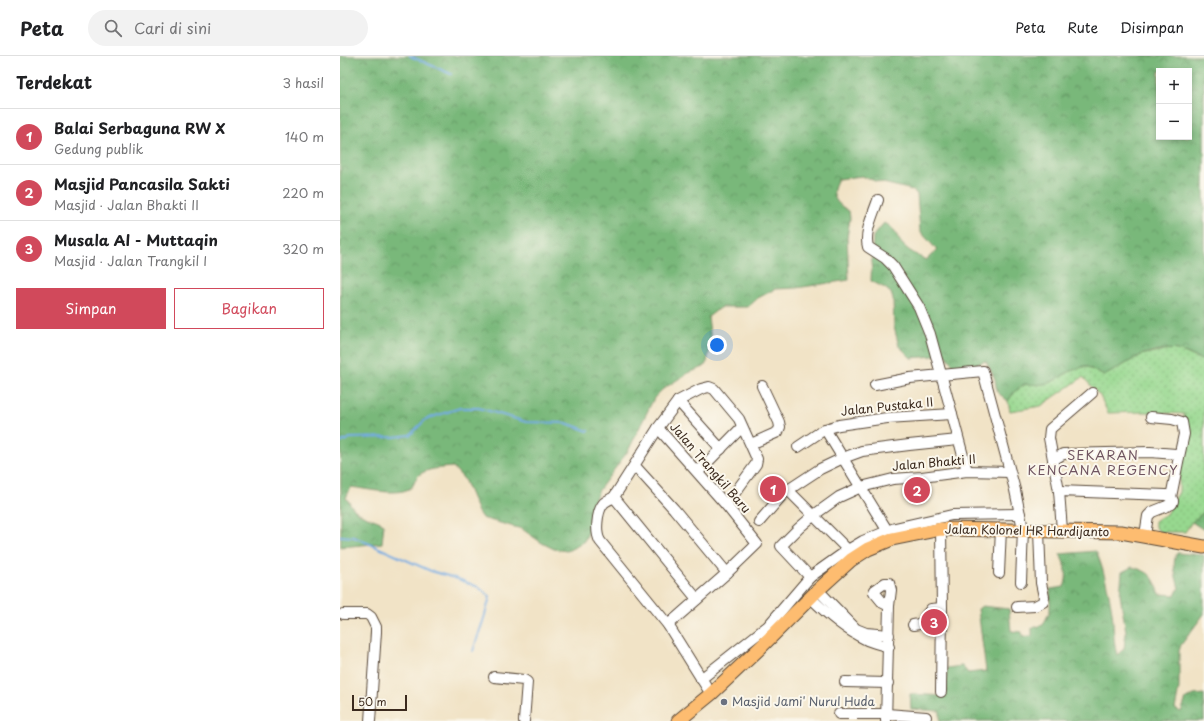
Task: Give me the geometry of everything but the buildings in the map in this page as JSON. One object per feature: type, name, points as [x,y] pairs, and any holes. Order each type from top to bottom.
[{"type":"main road","name":"Jalan Kolonel HR Hardijanto","points":[[678,721],[711,694],[762,647],[814,594],[866,545],[947,529],[1001,529],[1121,532],[1145,535],[1204,547]]},
{"type":"street","points":[[878,200],[869,225],[866,240],[868,247],[885,258],[893,266],[919,306],[930,334],[967,471]]},
{"type":"street","points":[[875,385],[910,378],[983,371],[1010,472],[1023,530],[1020,582]]},
{"type":"street","points":[[751,444],[778,432],[780,427],[762,386]]},
{"type":"street","points":[[658,428],[678,401],[701,389],[712,387],[739,419],[757,459],[756,464],[726,505]]},
{"type":"street","points":[[1062,530],[1059,491],[1049,438],[1050,429],[1092,393]]},
{"type":"street","points":[[678,401],[721,449]]},
{"type":"street","name":"Jalan Pustaka II","points":[[825,429],[854,422],[952,414]]},
{"type":"street","points":[[1145,535],[1148,516],[1152,512],[1172,504],[1173,502],[1171,497],[1184,434],[1182,422],[1172,419],[1151,417]]},
{"type":"street","points":[[698,472],[742,427]]},
{"type":"street","name":"Jalan Trangkil Baru","points":[[668,625],[727,573],[757,544],[698,472],[658,428],[614,497],[604,504],[597,522],[599,538],[668,625],[711,694]]},
{"type":"street","points":[[798,447],[825,429],[887,530]]},
{"type":"street","points":[[759,522],[788,490],[820,469],[843,458],[862,451],[909,444],[958,440]]},
{"type":"street","points":[[1053,460],[1063,454],[1150,452],[1176,454],[1179,457]]},
{"type":"street","points":[[635,466],[674,508],[727,573]]},
{"type":"street","name":"Jalan Bhakti II","points":[[810,577],[781,546],[799,528],[839,497],[861,487],[892,479],[967,471],[1010,472]]},
{"type":"street","points":[[788,490],[848,550]]},
{"type":"street","points":[[1059,491],[1166,494],[1171,497]]},
{"type":"street","points":[[614,497],[697,599]]},
{"type":"street","points":[[701,679],[768,626],[810,577],[848,550],[866,545],[887,530],[952,515],[1020,514]]},
{"type":"street","points":[[941,692],[942,608],[947,529],[952,515]]},
{"type":"street","points":[[998,573],[1001,529]]},
{"type":"street","points":[[1017,607],[1035,606],[1043,602],[1044,597],[1041,583],[1039,531]]},
{"type":"street","points":[[814,594],[836,622],[889,647]]},
{"type":"street","points":[[887,717],[890,606]]},
{"type":"street","points":[[913,625],[925,623],[926,616],[931,609],[942,608]]},
{"type":"street","points":[[343,614],[367,614],[371,617],[376,627],[370,721]]},
{"type":"street","points":[[867,637],[889,635]]},
{"type":"street","points":[[494,677],[526,681],[524,721]]},
{"type":"street","points":[[845,682],[888,684]]},
{"type":"street","points":[[839,714],[887,717],[926,717]]},
{"type":"green space","points":[[340,56],[1204,56],[1204,361],[1187,353],[1176,350],[1166,349],[1156,351],[1141,355],[1104,376],[1086,366],[1071,371],[1051,382],[1038,385],[1024,385],[1014,393],[1008,401],[997,392],[995,379],[986,361],[967,367],[953,365],[946,355],[911,358],[899,346],[894,327],[893,299],[891,293],[885,288],[871,281],[873,236],[884,223],[894,230],[901,243],[906,248],[926,260],[937,250],[920,231],[917,194],[912,190],[875,181],[862,176],[838,179],[834,189],[835,198],[840,205],[849,211],[850,218],[847,238],[849,280],[796,288],[775,289],[758,298],[748,307],[721,307],[708,317],[711,342],[707,362],[704,367],[688,373],[663,389],[654,398],[628,451],[599,490],[593,503],[587,535],[584,541],[579,545],[567,551],[554,549],[542,543],[522,529],[482,518],[464,479],[453,467],[425,471],[418,476],[411,488],[403,491],[389,492],[351,487],[346,498],[353,508],[362,515],[384,524],[382,543],[341,547]]},
{"type":"green space","points":[[1170,349],[1179,350],[1204,361],[1204,512],[1192,522],[1185,532],[1160,532],[1155,527],[1155,521],[1166,514],[1179,492],[1180,453],[1185,435],[1184,414],[1145,412],[1108,413],[1100,396],[1083,377],[1041,406],[1010,411],[1008,401],[1015,391],[1027,383],[1052,382],[1072,370],[1086,366],[1104,376],[1141,355]]},
{"type":"green space","points":[[1204,512],[1204,530],[1192,522]]},
{"type":"green space","points":[[1096,551],[1104,573],[1109,596],[1117,655],[1124,649],[1126,632],[1120,595],[1122,572],[1132,567],[1143,571],[1153,579],[1160,594],[1175,595],[1179,588],[1174,566],[1177,553],[1204,555],[1204,614],[1181,645],[1179,651],[1179,688],[1175,709],[1181,712],[1186,699],[1194,695],[1204,694],[1204,721],[940,721],[940,711],[911,709],[910,694],[945,696],[947,668],[962,666],[968,673],[986,671],[978,609],[982,606],[1009,609],[1011,631],[1022,632],[1022,637],[1032,636],[1032,628],[1043,625],[1050,611],[1050,589],[1064,587],[1066,574],[1065,566],[1060,554]]},
{"type":"waterway","points":[[410,56],[451,74]]},
{"type":"waterway","points":[[340,443],[350,438],[410,435],[426,419],[460,408],[479,408],[526,422],[566,423],[588,431]]},
{"type":"waterway","points":[[340,536],[354,537],[431,571],[478,587],[490,596],[473,651]]},
{"type":"place","name":"Balai Serbaguna RW X","points":[[773,489]]},
{"type":"place","name":"Masjid Pancasila Sakti","points":[[917,490]]},
{"type":"place","name":"Musala Al - Muttaqin","points":[[934,622]]},
{"type":"place","name":"Masjid Jami' Nurul Huda","points":[[724,702]]},
{"type":"district","name":"SEKARAN KENCANA REGENCY","points":[[1103,462]]}]
